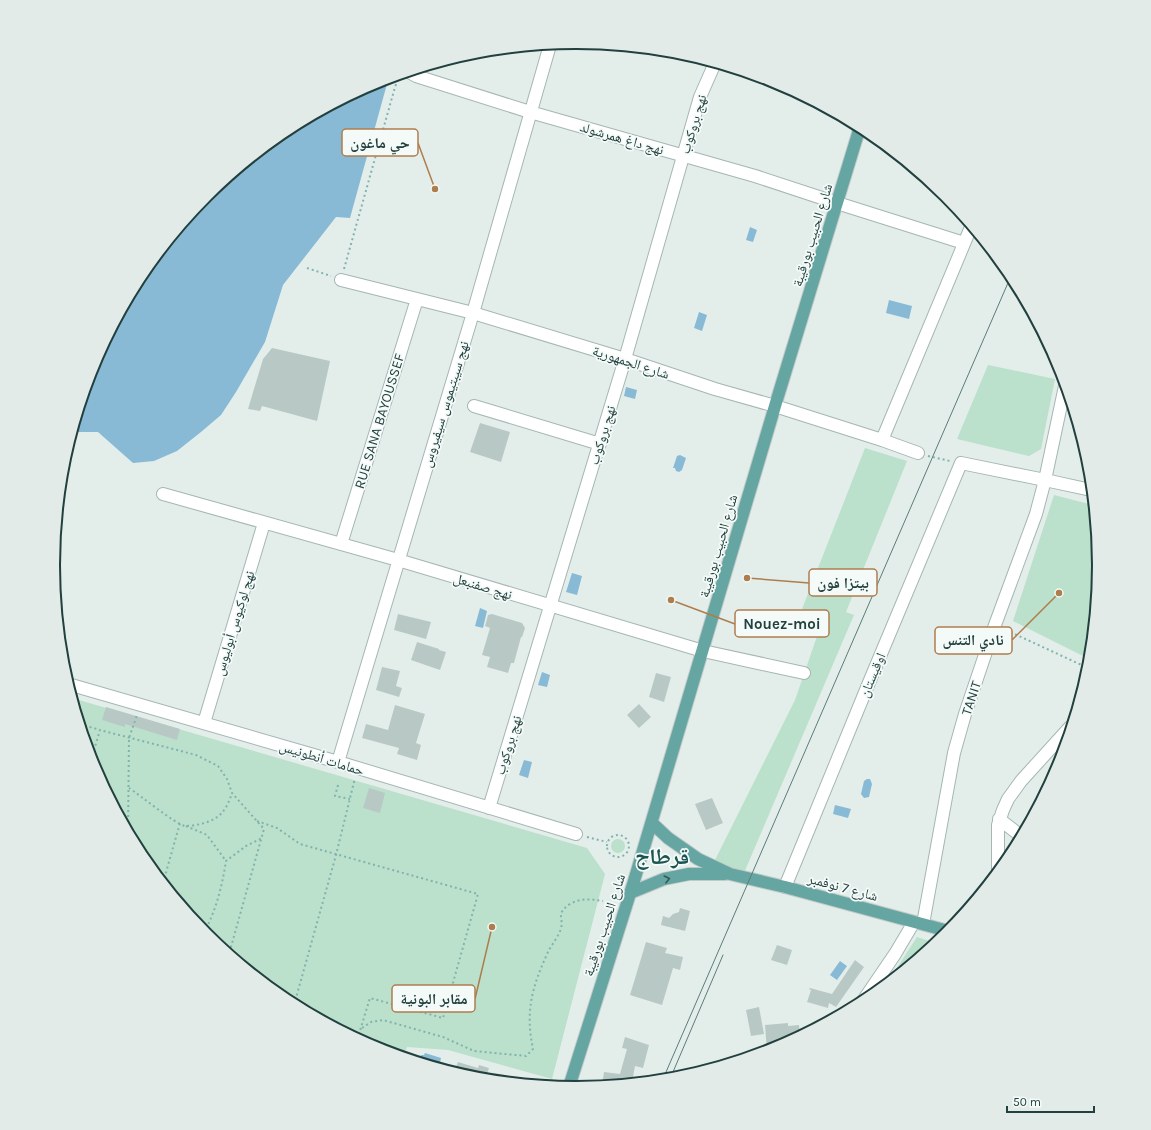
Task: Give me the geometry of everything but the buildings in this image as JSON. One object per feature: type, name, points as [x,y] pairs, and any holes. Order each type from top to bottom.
[{"type":"main road","name":"شارع الحبيب بورقيبة","points":[[570,1081],[652,823],[858,133]]},
{"type":"main road","name":"شارع 7 نوفمبر","points":[[652,823],[668,838],[698,859],[730,874],[785,887],[941,929]]},
{"type":"main road","name":"شارع 7 نوفمبر","points":[[630,893],[664,879],[689,874],[730,874]]},
{"type":"street","name":"نهج سيبتيموس سيفيروس","points":[[338,762],[473,313],[548,50]]},
{"type":"street","name":"نهج بروكوب","points":[[489,808],[626,360],[700,97],[713,68]]},
{"type":"street","name":"نهج داغ همرشولد","points":[[414,75],[530,112],[755,176],[964,243]]},
{"type":"street","points":[[882,440],[969,232]]},
{"type":"street","name":"شارع الجمهورية","points":[[341,280],[473,313],[715,389],[776,406],[918,453]]},
{"type":"street","name":"RUE SANA BAYOUSSEF","points":[[341,544],[417,299]]},
{"type":"street","name":"TANIT","points":[[918,923],[954,753],[965,714],[995,625],[1036,514],[1045,480],[1063,396]]},
{"type":"street","points":[[474,406],[600,444]]},
{"type":"street","points":[[961,463],[1086,489]]},
{"type":"street","name":"اوقيستان","points":[[785,887],[961,463]]},
{"type":"street","name":"نهج صفنبعل","points":[[164,494],[398,560],[704,651],[804,673]]},
{"type":"street","name":"نهج لوكيوس أبوليوس","points":[[204,723],[264,522]]},
{"type":"street","name":"حمامات أنطونيس","points":[[74,686],[338,762],[576,834]]},
{"type":"street","points":[[998,861],[998,825],[999,819],[1008,799],[1021,781],[1062,736]]},
{"type":"street","points":[[999,819],[1016,832]]},
{"type":"street","points":[[873,986],[918,923]]},
{"type":"path","points":[[341,280],[394,87],[397,81]]},
{"type":"path","points":[[307,268],[319,271]]},
{"type":"path","points":[[918,453],[961,463]]},
{"type":"path","points":[[995,625],[1082,665]]},
{"type":"path","points":[[128,822],[129,738],[136,716]]},
{"type":"path","points":[[85,726],[196,755],[218,766],[227,779],[232,793],[264,829],[230,948]]},
{"type":"path","points":[[94,749],[100,730]]},
{"type":"path","points":[[296,998],[336,855],[354,781]]},
{"type":"path","points":[[338,785],[335,796],[350,799]]},
{"type":"path","points":[[129,788],[180,823],[207,835],[226,862]]},
{"type":"path","points":[[185,826],[205,823],[222,815],[229,803],[232,793]]},
{"type":"path","points":[[257,821],[277,828],[300,844],[478,894],[443,1018],[370,998],[359,1033]]},
{"type":"path","points":[[165,877],[180,823]]},
{"type":"path","points":[[576,834],[607,842]]},
{"type":"path","points":[[614,835],[621,835],[627,839],[628,849],[625,855],[622,857],[614,857],[608,853],[606,846],[607,842],[614,835]]},
{"type":"path","points":[[207,926],[221,890],[226,862],[246,846],[262,838]]},
{"type":"path","points":[[361,1028],[371,1022],[383,1020],[443,1037],[474,1051],[526,1056],[533,1049],[529,1030],[530,1007],[534,988],[548,951],[562,926],[560,916],[563,910],[571,904],[585,899],[603,900]]},
{"type":"green space","points":[[988,365],[1055,379],[1041,449],[1029,456],[957,439]]},
{"type":"green space","points":[[865,448],[907,461],[846,612],[854,615],[744,873],[714,862],[795,700],[824,616],[802,609]]},
{"type":"green space","points":[[1054,495],[1088,504],[1092,565],[1087,632],[1083,656],[1013,621]]},
{"type":"green space","points":[[77,700],[587,848],[605,874],[552,1079],[448,1050],[407,1047],[405,1052],[378,1042],[317,1012],[261,974],[235,953],[211,930],[166,879],[146,852],[129,823],[99,762]]},
{"type":"green space","points":[[615,839],[621,839],[625,843],[625,849],[621,853],[615,853],[611,849],[611,843]]},
{"type":"green space","points":[[917,937],[929,941],[916,953],[896,969]]},
{"type":"water","points":[[387,85],[350,218],[336,217],[283,285],[265,342],[221,415],[177,451],[154,461],[133,463],[98,432],[77,432],[87,399],[113,337],[129,307],[146,278],[166,251],[211,200],[235,177],[261,156],[318,118],[347,102]]},
{"type":"water","points":[[750,227],[757,230],[753,242],[746,240]]},
{"type":"water","points":[[889,300],[912,306],[909,319],[886,313]]},
{"type":"water","points":[[699,312],[707,315],[702,331],[694,328]]},
{"type":"water","points":[[626,387],[637,390],[635,399],[624,396]]},
{"type":"water","points":[[680,455],[686,458],[682,470],[679,472],[673,468],[677,456]]},
{"type":"water","points":[[572,573],[582,576],[577,595],[566,592]]},
{"type":"water","points":[[480,608],[487,611],[483,628],[475,626]]},
{"type":"water","points":[[542,672],[550,675],[547,687],[538,685]]},
{"type":"water","points":[[524,760],[532,762],[528,778],[519,775]]},
{"type":"water","points":[[870,779],[872,784],[869,797],[864,798],[861,794],[864,781]]},
{"type":"water","points":[[835,805],[851,809],[848,818],[833,814]]},
{"type":"water","points":[[840,961],[847,966],[837,980],[830,975]]},
{"type":"water","points":[[425,1053],[441,1058],[440,1062],[420,1057],[421,1055],[424,1055]]},
{"type":"tram line","points":[[666,1073],[1008,283]]},
{"type":"tram line","points":[[673,1072],[723,955]]},
{"type":"place","name":"حي ماغون","points":[[435,189]]},
{"type":"place","name":"بيتزا فون","points":[[747,578]]},
{"type":"place","name":"نادي التنس","points":[[1059,593]]},
{"type":"place","name":"Nouez-moi","points":[[671,600]]},
{"type":"place","name":"مقابر البونية","points":[[492,927]]},
{"type":"district","name":"قرطاج","points":[[662,856]]}]
